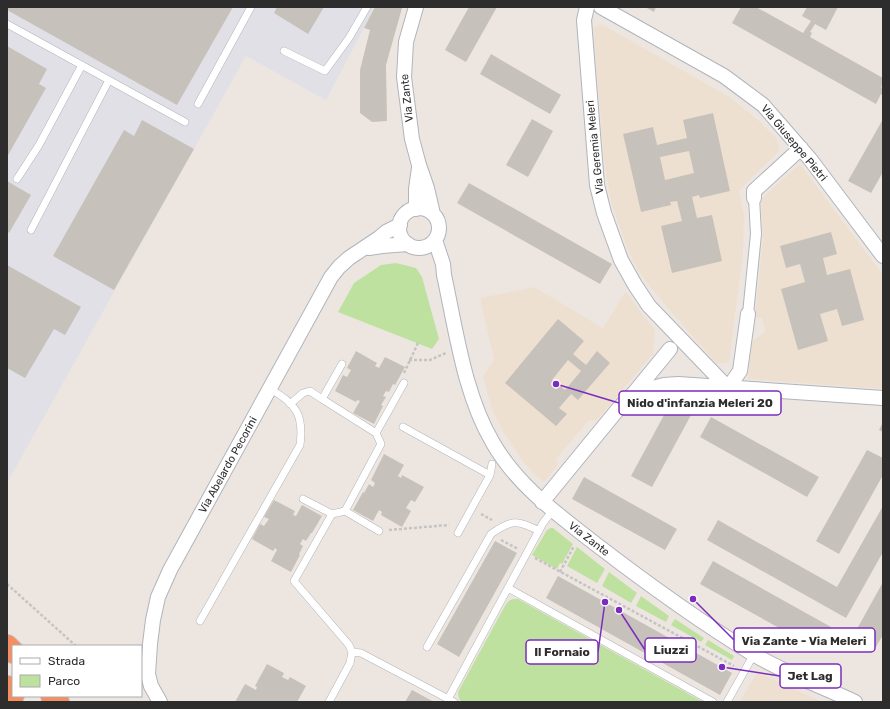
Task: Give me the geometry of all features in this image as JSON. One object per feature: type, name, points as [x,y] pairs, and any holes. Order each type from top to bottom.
[{"type":"street","name":"Via Zante","points":[[416,7],[406,42],[404,77],[412,140],[427,188],[432,214],[437,219],[439,226],[438,236],[435,240],[443,264],[444,275],[468,382],[474,402],[492,443],[513,473],[542,502],[667,598],[754,654],[856,702]]},
{"type":"street","name":"Via Geremia Meleri","points":[[586,7],[584,20],[597,184],[604,213],[621,260],[649,306],[728,388]]},
{"type":"street","name":"Via Giuseppe Pietri","points":[[601,7],[724,76],[764,105],[801,148],[883,256]]},
{"type":"street","points":[[728,388],[740,371],[748,314],[756,234],[754,191],[801,148]]},
{"type":"street","name":"Via Zante","points":[[416,209],[416,189],[419,165]]},
{"type":"street","points":[[432,214],[424,209],[412,210],[406,215],[400,225],[401,235],[408,244],[417,248],[430,245],[435,240]]},
{"type":"street","name":"Via Abelardo Pecorini","points":[[160,702],[151,686],[148,674],[152,620],[158,597],[170,570],[331,277],[349,258],[386,232],[400,225]]},
{"type":"street","name":"Via Abelardo Pecorini","points":[[362,249],[408,244]]},
{"type":"street","name":"Via Zante","points":[[423,247],[444,275]]},
{"type":"street","points":[[542,502],[619,408],[634,393],[670,349]]},
{"type":"street","points":[[634,393],[664,385],[678,384],[883,398]]},
{"type":"lane","points":[[198,104],[251,7]]},
{"type":"lane","points":[[284,51],[325,71],[349,38],[366,7]]},
{"type":"lane","points":[[7,24],[185,122]]},
{"type":"lane","points":[[17,179],[38,145],[82,65]]},
{"type":"lane","points":[[31,230],[109,80]]},
{"type":"lane","points":[[322,399],[342,364]]},
{"type":"lane","points":[[376,433],[404,383]]},
{"type":"lane","points":[[200,621],[300,445],[302,433],[300,420],[296,409],[284,396],[270,388]]},
{"type":"lane","points":[[290,404],[303,393],[310,391],[376,433],[381,444],[345,511]]},
{"type":"lane","points":[[403,427],[490,475]]},
{"type":"lane","points":[[458,534],[490,475],[492,464]]},
{"type":"lane","points":[[303,499],[332,514],[345,511],[379,531]]},
{"type":"lane","points":[[352,652],[361,653],[451,700],[526,554],[543,523],[553,510]]},
{"type":"lane","points":[[329,702],[350,663],[352,652],[348,645],[294,581],[332,514]]},
{"type":"lane","points":[[427,647],[491,534],[502,526],[514,522],[526,525],[538,532]]},
{"type":"lane","points":[[508,588],[713,702]]},
{"type":"lane","points":[[727,702],[754,654]]},
{"type":"path","points":[[404,383],[404,373],[418,343]]},
{"type":"path","points":[[409,360],[430,360],[460,347]]},
{"type":"path","points":[[379,531],[443,526]]},
{"type":"path","points":[[560,572],[581,533]]},
{"type":"path","points":[[491,534],[735,666],[737,662]]},
{"type":"path","points":[[7,584],[75,645]]},
{"type":"shaded area","points":[[7,7],[375,7],[326,100],[246,56],[7,483]]},
{"type":"shaded area","points":[[601,24],[731,98],[759,121],[777,139],[779,151],[739,191],[744,215],[743,253],[729,362],[717,364],[645,280],[627,248],[611,202],[604,161],[593,28]]},
{"type":"shaded area","points":[[800,164],[883,275],[883,389],[748,379],[752,341],[765,332],[762,318],[755,317],[763,239],[761,199]]},
{"type":"shaded area","points":[[534,287],[603,328],[626,291],[655,330],[653,354],[596,421],[589,420],[556,459],[558,465],[544,482],[534,474],[522,460],[504,433],[492,409],[483,376],[494,360],[480,298]]},
{"type":"shaded area","points":[[757,672],[792,688],[822,702],[740,702]]},
{"type":"green space","points":[[396,263],[416,268],[422,277],[439,339],[432,349],[338,312],[354,283],[381,265]]},
{"type":"green space","points":[[551,528],[573,544],[562,564],[560,563],[557,569],[532,555],[547,530]]},
{"type":"green space","points":[[577,547],[605,569],[597,583],[567,566]]},
{"type":"green space","points":[[609,572],[637,593],[631,603],[602,586]]},
{"type":"green space","points":[[641,596],[669,616],[666,622],[636,606]]},
{"type":"green space","points":[[518,599],[703,702],[462,702],[459,699],[458,692],[506,604],[510,600]]},
{"type":"green space","points":[[675,619],[704,638],[701,642],[671,625]]},
{"type":"green space","points":[[708,640],[734,656],[732,660],[705,645]]},
{"type":"building","points":[[7,7],[233,7],[177,105],[7,10]]},
{"type":"building","points":[[277,7],[324,7],[308,34],[274,13]]},
{"type":"building","points":[[375,7],[402,8],[386,65],[387,121],[372,122],[360,113],[360,70],[370,30],[364,28]]},
{"type":"building","points":[[469,7],[497,7],[466,62],[445,50]]},
{"type":"building","points":[[645,7],[656,7],[654,12]]},
{"type":"building","points":[[741,7],[756,7],[803,33],[811,21],[802,16],[807,7],[838,7],[826,30],[815,24],[810,32],[812,33],[810,37],[883,78],[883,84],[881,87],[883,89],[883,95],[881,94],[876,104],[732,23]]},
{"type":"building","points":[[7,46],[47,69],[39,84],[46,88],[7,157]]},
{"type":"building","points":[[491,54],[561,95],[550,114],[480,74]]},
{"type":"building","points":[[713,113],[730,191],[700,198],[699,195],[692,197],[697,218],[712,215],[722,261],[672,273],[661,226],[682,221],[677,201],[670,202],[671,205],[641,212],[623,134],[653,127],[657,145],[687,138],[683,120]],"holes":[[[689,151],[694,173],[665,180],[660,157]]]},
{"type":"building","points":[[532,119],[553,131],[528,177],[506,165]]},
{"type":"building","points":[[883,119],[883,172],[871,193],[848,181]]},
{"type":"building","points":[[142,120],[194,149],[114,290],[53,256],[124,130],[134,136]]},
{"type":"building","points":[[7,181],[31,195],[9,233],[7,231]]},
{"type":"building","points":[[469,183],[612,264],[600,284],[457,203]]},
{"type":"building","points":[[831,232],[837,254],[823,258],[827,275],[850,269],[864,320],[842,326],[837,309],[820,314],[828,341],[798,350],[781,289],[805,282],[800,264],[786,268],[780,246]]},
{"type":"building","points":[[7,265],[81,307],[65,335],[54,329],[25,378],[7,368]]},
{"type":"building","points":[[558,319],[584,341],[573,354],[586,365],[597,351],[610,363],[578,400],[571,394],[559,408],[567,414],[556,426],[505,383]],"holes":[[[568,360],[581,371],[565,390],[552,380]]]},
{"type":"building","points":[[356,351],[377,363],[375,366],[379,368],[385,357],[405,367],[395,385],[393,384],[389,392],[386,391],[383,396],[386,397],[381,405],[383,406],[374,424],[353,413],[360,401],[357,400],[356,402],[335,391],[343,375],[347,377],[351,370],[347,368]]},
{"type":"building","points":[[670,404],[691,415],[652,487],[631,476]]},
{"type":"building","points":[[711,417],[819,477],[807,497],[700,437]]},
{"type":"building","points":[[883,422],[883,432],[879,430]]},
{"type":"building","points":[[867,450],[883,458],[883,475],[839,554],[816,541]]},
{"type":"building","points":[[384,454],[404,465],[398,476],[401,478],[402,475],[424,487],[415,502],[411,500],[406,508],[411,511],[402,527],[381,515],[382,512],[379,510],[373,521],[353,510],[369,484],[373,487],[375,483],[371,480]]},
{"type":"building","points":[[584,477],[677,529],[665,550],[572,499]]},
{"type":"building","points":[[274,500],[295,511],[293,515],[296,516],[302,505],[322,516],[306,541],[303,539],[300,544],[303,546],[291,572],[271,561],[277,550],[275,548],[273,551],[252,539],[260,524],[264,526],[269,519],[264,517]]},
{"type":"building","points":[[883,506],[883,552],[846,618],[707,540],[718,520],[837,587]]},
{"type":"building","points":[[495,541],[517,553],[459,657],[437,644]]},
{"type":"building","points":[[713,561],[831,627],[819,650],[700,584]]},
{"type":"building","points":[[558,576],[732,673],[720,695],[546,598]]},
{"type":"building","points":[[883,582],[883,635],[874,650],[852,638]]},
{"type":"building","points":[[267,664],[284,673],[282,677],[288,680],[290,677],[306,686],[297,702],[235,702],[245,684],[256,690],[257,687],[255,686]]},
{"type":"building","points":[[412,690],[434,702],[405,702]]},
{"type":"place","name":"Nido d'infanzia Meleri 20","points":[[556,384]]},
{"type":"place","name":"Via Zante - Via Meleri","points":[[693,599]]},
{"type":"place","name":"Il Fornaio","points":[[605,602]]},
{"type":"place","name":"Liuzzi","points":[[619,610]]},
{"type":"place","name":"Jet Lag","points":[[722,667]]}]
